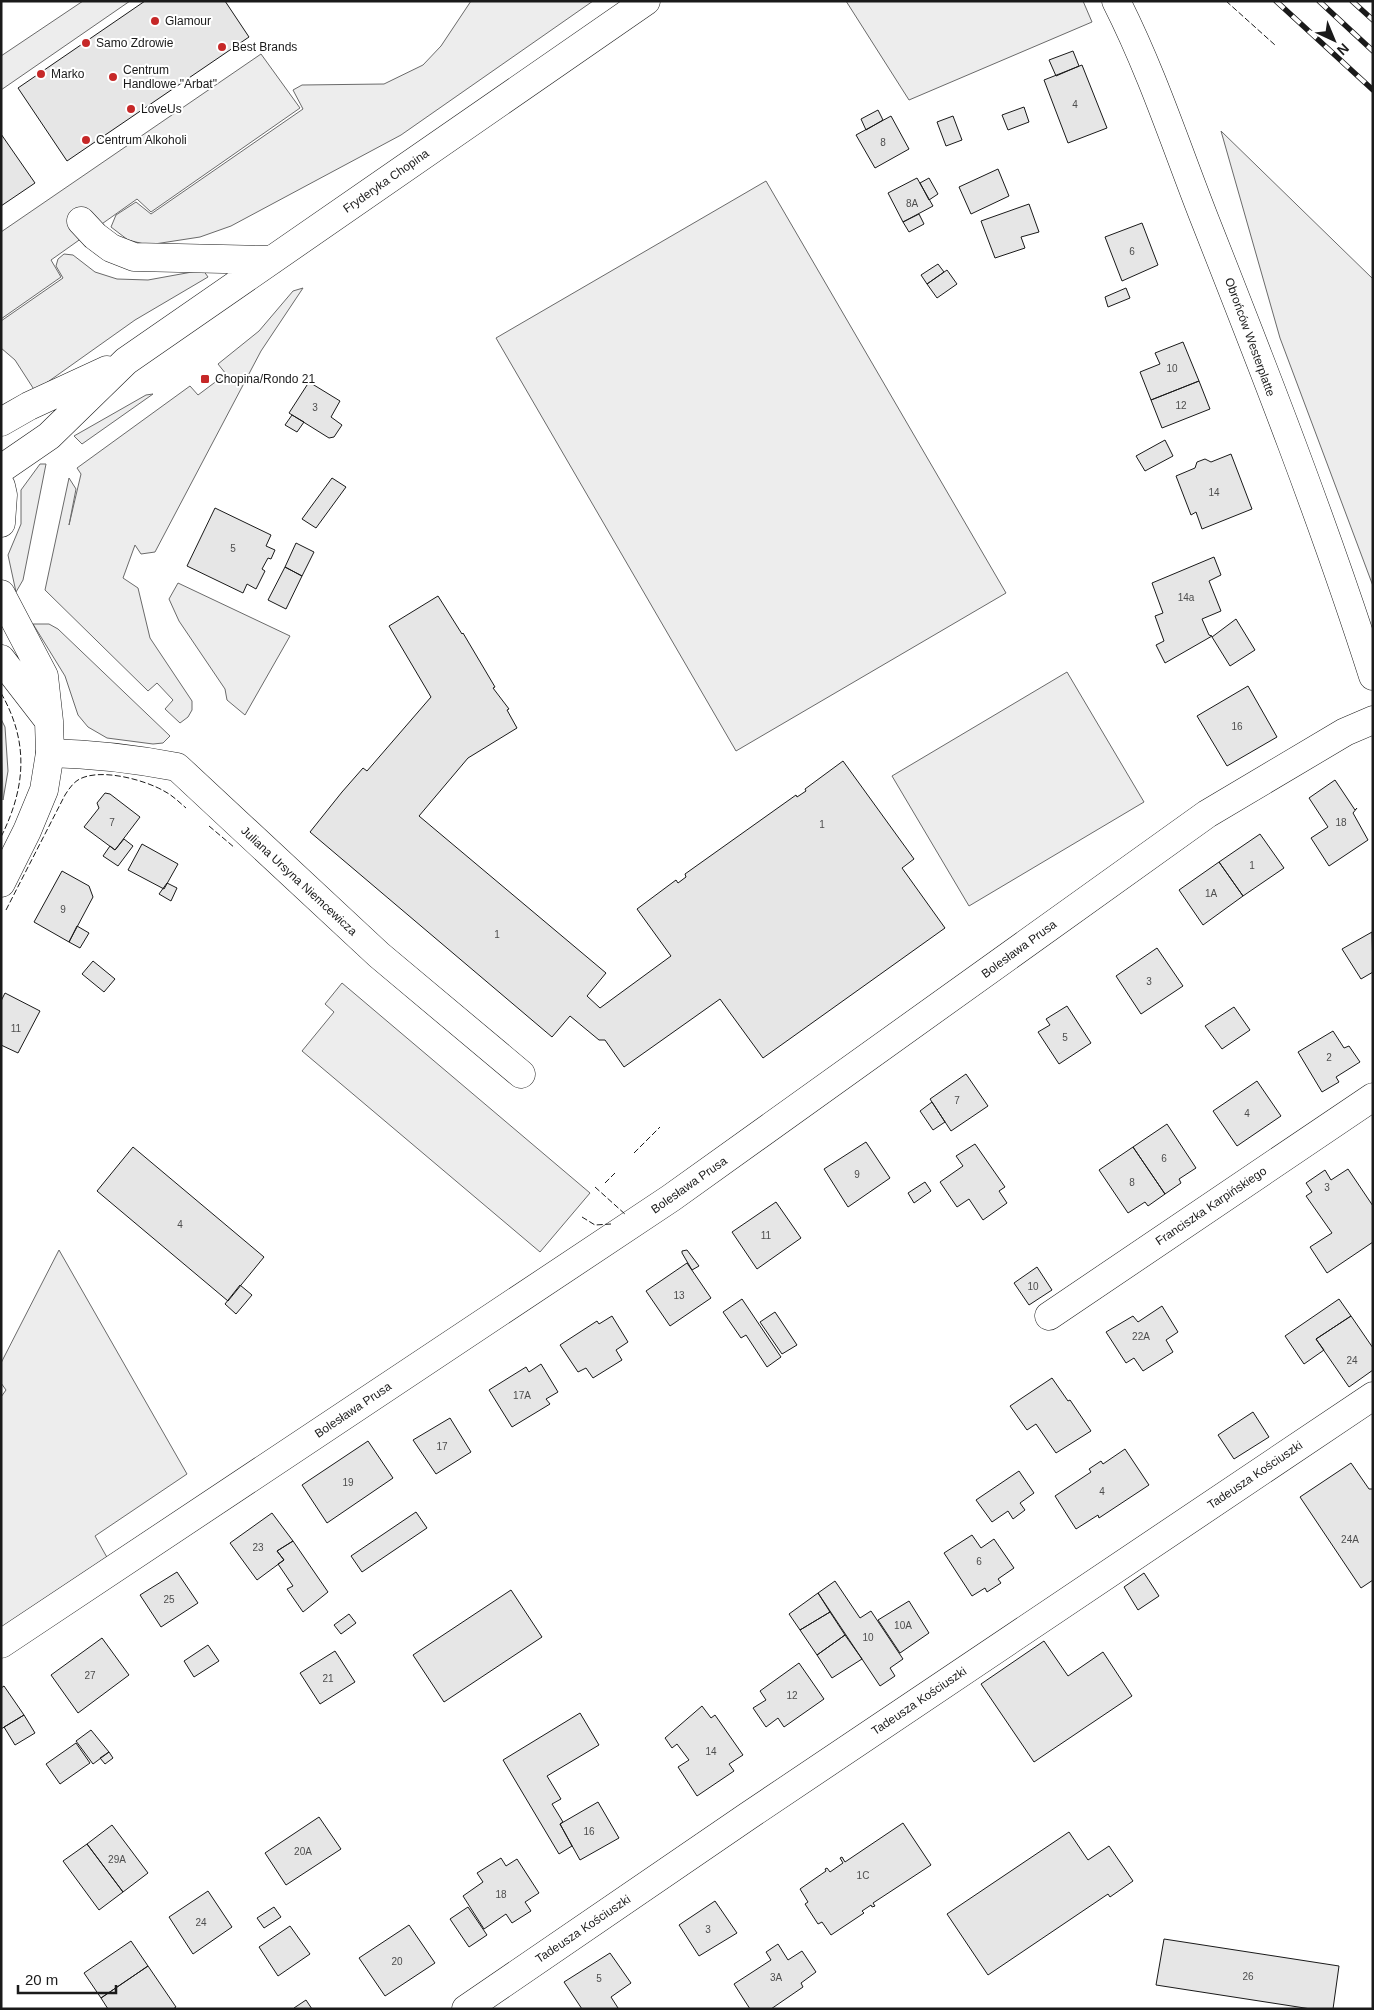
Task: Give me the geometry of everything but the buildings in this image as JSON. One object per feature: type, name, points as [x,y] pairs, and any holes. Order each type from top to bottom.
[{"type":"street","name":"Fryderyka Chopina","points":[[1,469],[49,436],[126,361],[646,1]]},
{"type":"street","name":"Obrońców Westerplatte","points":[[1116,1],[1131,30],[1166,115],[1303,475],[1373,676]]},
{"type":"street","points":[[82,221],[95,236],[111,248],[134,257],[272,260]]},
{"type":"street","name":"Fryderyka Chopina","points":[[1,422],[29,406],[126,361]]},
{"type":"street","points":[[1,486],[4,495],[1,523]]},
{"type":"street","points":[[1,594],[44,676],[50,722],[50,753],[44,790],[30,824],[1,883]]},
{"type":"street","points":[[1,659],[50,722]]},
{"type":"street","name":"Bolesława Prusa","points":[[1,1644],[671,1198],[1207,814],[1345,732],[1373,720]]},
{"type":"street","name":"Juliana Ursyna Niemcewicza","points":[[50,753],[139,759],[177,767],[372,949],[521,1074]]},
{"type":"street","name":"Franciszka Karpińskiego","points":[[1049,1316],[1373,1096]]},
{"type":"street","name":"Tadeusza Kościuszki","points":[[466,2009],[748,1816],[1373,1396]]},
{"type":"shaded area","points":[[83,1],[130,1],[1,90],[1,56]]},
{"type":"shaded area","points":[[471,1],[593,1],[401,135],[231,226],[200,237],[148,245],[128,240],[111,227],[116,215],[136,202],[151,214],[303,109],[293,90],[302,85],[384,84],[423,65],[441,46]]},
{"type":"shaded area","points":[[846,1],[1083,1],[1092,22],[909,100]]},
{"type":"shaded area","points":[[261,54],[300,108],[151,212],[137,199],[51,260],[61,277],[1,319],[1,232]]},
{"type":"shaded area","points":[[1221,131],[1373,279],[1373,586],[1280,338]]},
{"type":"shaded area","points":[[766,181],[1006,593],[736,751],[496,338]]},
{"type":"shaded area","points":[[64,254],[73,255],[95,272],[117,279],[148,280],[203,270],[208,277],[135,320],[35,391],[15,360],[1,348],[1,321],[63,278],[56,266],[58,259]]},
{"type":"shaded area","points":[[303,288],[261,351],[155,552],[141,554],[135,545],[123,578],[138,588],[150,638],[192,701],[192,710],[188,717],[180,723],[165,709],[173,700],[157,683],[148,691],[45,590],[69,478],[76,489],[69,525],[81,474],[77,468],[190,386],[198,395],[226,374],[218,364],[259,331],[293,291]]},
{"type":"shaded area","points":[[153,394],[82,444],[74,436],[146,395]]},
{"type":"shaded area","points":[[40,464],[46,464],[23,580],[16,592],[8,555],[21,524],[21,490]]},
{"type":"shaded area","points":[[178,583],[290,636],[245,715],[227,700],[225,689],[179,621],[169,599]]},
{"type":"shaded area","points":[[33,624],[49,624],[58,629],[170,736],[163,743],[153,744],[107,738],[88,727],[78,715],[65,676]]},
{"type":"shaded area","points":[[1067,672],[1144,802],[969,906],[892,776]]},
{"type":"shaded area","points":[[1,719],[5,727],[8,771],[3,800]]},
{"type":"shaded area","points":[[342,983],[590,1193],[540,1252],[302,1051],[334,1012],[325,1004]]},
{"type":"shaded area","points":[[59,1250],[187,1474],[95,1536],[109,1561],[1,1631],[1,1397],[6,1390],[1,1383],[1,1363]]},
{"type":"railway","points":[[1276,1],[1373,90]]},
{"type":"railway","points":[[1319,1],[1373,51]]},
{"type":"railway","points":[[1352,1],[1373,20]]},
{"type":"fence","points":[[1226,1],[1275,45]]},
{"type":"fence","points":[[1,693],[16,729],[21,765],[15,800],[1,837]]},
{"type":"fence","points":[[6,910],[65,795],[78,780],[87,776],[98,775],[122,776],[134,779],[164,791],[186,808]]},
{"type":"fence","points":[[209,826],[235,848]]},
{"type":"fence","points":[[634,1153],[660,1127]]},
{"type":"fence","points":[[605,1183],[615,1173]]},
{"type":"fence","points":[[595,1187],[626,1215]]},
{"type":"fence","points":[[582,1217],[595,1225],[611,1224]]},
{"type":"place","name":"Glamour","points":[[155,21]]},
{"type":"place","name":"Samo Zdrowie","points":[[86,43]]},
{"type":"place","name":"Best Brands","points":[[222,47]]},
{"type":"place","name":"Marko","points":[[41,74]]},
{"type":"place","name":"Centrum Handlowe \"Arbat\"","points":[[113,77]]},
{"type":"place","name":"LoveUs","points":[[131,109]]},
{"type":"place","name":"Centrum Alkoholi","points":[[86,140]]},
{"type":"place","name":"Chopina/Rondo 21","points":[[205,379]]}]
